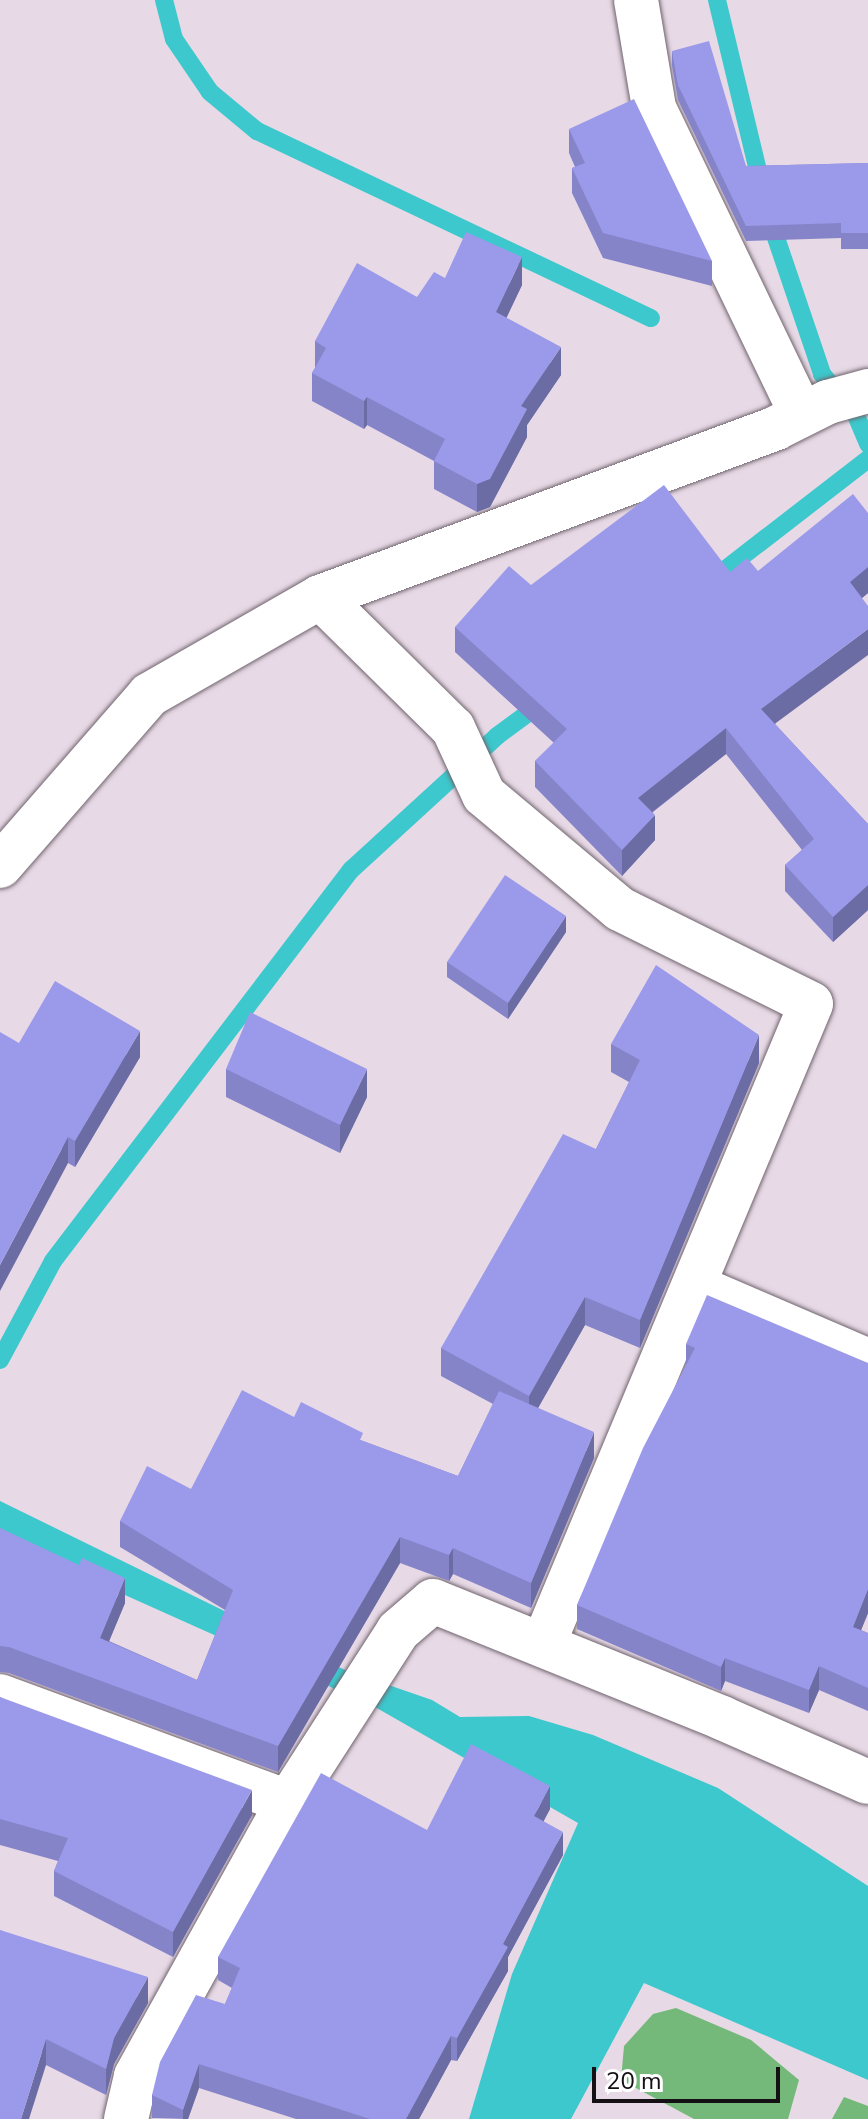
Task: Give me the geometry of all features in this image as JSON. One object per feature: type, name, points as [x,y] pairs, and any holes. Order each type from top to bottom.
[{"type":"street","points":[[0,866],[149,695],[320,597],[776,428],[838,400],[654,108],[636,0]]},
{"type":"street","points":[[320,597],[453,728],[484,795],[620,909],[811,1004],[543,1645]]},
{"type":"street","points":[[694,1286],[868,1361]]},
{"type":"street","points":[[126,2119],[136,2076],[288,1802],[398,1631],[433,1601],[868,1782]]},
{"type":"street","points":[[0,1696],[288,1802]]},
{"type":"green space","points":[[676,2008],[751,2040],[799,2080],[788,2119],[694,2119],[621,2080],[624,2046],[653,2014]]},
{"type":"green space","points":[[844,2097],[868,2106],[868,2119],[832,2119]]},
{"type":"water","points":[[0,1501],[345,1670],[432,1700],[460,1717],[529,1716],[593,1735],[718,1788],[868,1886],[868,2080],[644,1983],[571,2119],[469,2119],[512,1974],[578,1823],[375,1707],[0,1539]]},
{"type":"building","points":[[709,41],[746,166],[868,163],[868,233],[841,233],[841,223],[746,226],[678,85],[672,51]]},
{"type":"building","points":[[634,99],[712,261],[603,233],[572,168],[585,163],[569,129]]},
{"type":"building","points":[[466,232],[522,257],[496,312],[561,347],[521,406],[527,409],[490,479],[477,484],[434,461],[445,439],[367,397],[364,401],[312,373],[326,348],[315,341],[357,263],[417,297],[434,272],[445,278]]},
{"type":"building","points":[[664,485],[730,572],[747,558],[758,571],[853,494],[868,513],[868,567],[850,582],[868,606],[868,629],[761,709],[868,824],[868,885],[833,917],[785,865],[814,839],[726,728],[638,798],[655,815],[622,850],[535,761],[567,729],[455,627],[509,566],[531,585]]},
{"type":"building","points":[[505,875],[566,916],[508,1003],[447,962]]},
{"type":"building","points":[[656,965],[759,1035],[640,1320],[585,1297],[529,1396],[441,1348],[563,1134],[596,1149],[640,1060],[611,1044]]},
{"type":"building","points":[[55,981],[140,1031],[75,1141],[68,1137],[0,1265],[0,1032],[19,1043]]},
{"type":"building","points":[[250,1012],[367,1069],[340,1125],[226,1069]]},
{"type":"building","points":[[707,1295],[868,1363],[868,1589],[853,1627],[868,1633],[868,1688],[819,1666],[809,1690],[725,1658],[721,1667],[577,1605],[643,1448],[695,1348],[686,1344]]},
{"type":"building","points":[[242,1390],[294,1417],[301,1402],[363,1433],[360,1440],[458,1476],[499,1391],[594,1432],[531,1583],[453,1548],[449,1555],[400,1537],[278,1746],[0,1646],[0,1528],[79,1565],[82,1558],[125,1578],[100,1638],[197,1680],[233,1590],[120,1521],[147,1466],[191,1489]]},
{"type":"building","points":[[0,1697],[252,1790],[173,1932],[54,1871],[68,1838],[0,1819]]},
{"type":"building","points":[[471,1744],[550,1786],[534,1816],[563,1832],[503,1944],[508,1947],[457,2038],[451,2036],[406,2119],[370,2119],[199,2064],[183,2110],[152,2095],[160,2062],[196,1995],[225,2004],[240,1968],[218,1957],[321,1773],[427,1830]]},
{"type":"building","points":[[0,1930],[148,1977],[114,2038],[106,2069],[46,2039],[21,2119],[0,2119]]},
{"type":"waterway","points":[[164,0],[174,39],[210,92],[257,131],[651,318]]},
{"type":"waterway","points":[[717,0],[762,188]]},
{"type":"waterway","points":[[769,217],[822,374],[855,413],[868,444]]},
{"type":"waterway","points":[[709,582],[868,459]]},
{"type":"waterway","points":[[0,1360],[53,1261],[351,870],[497,736],[542,703]]}]
